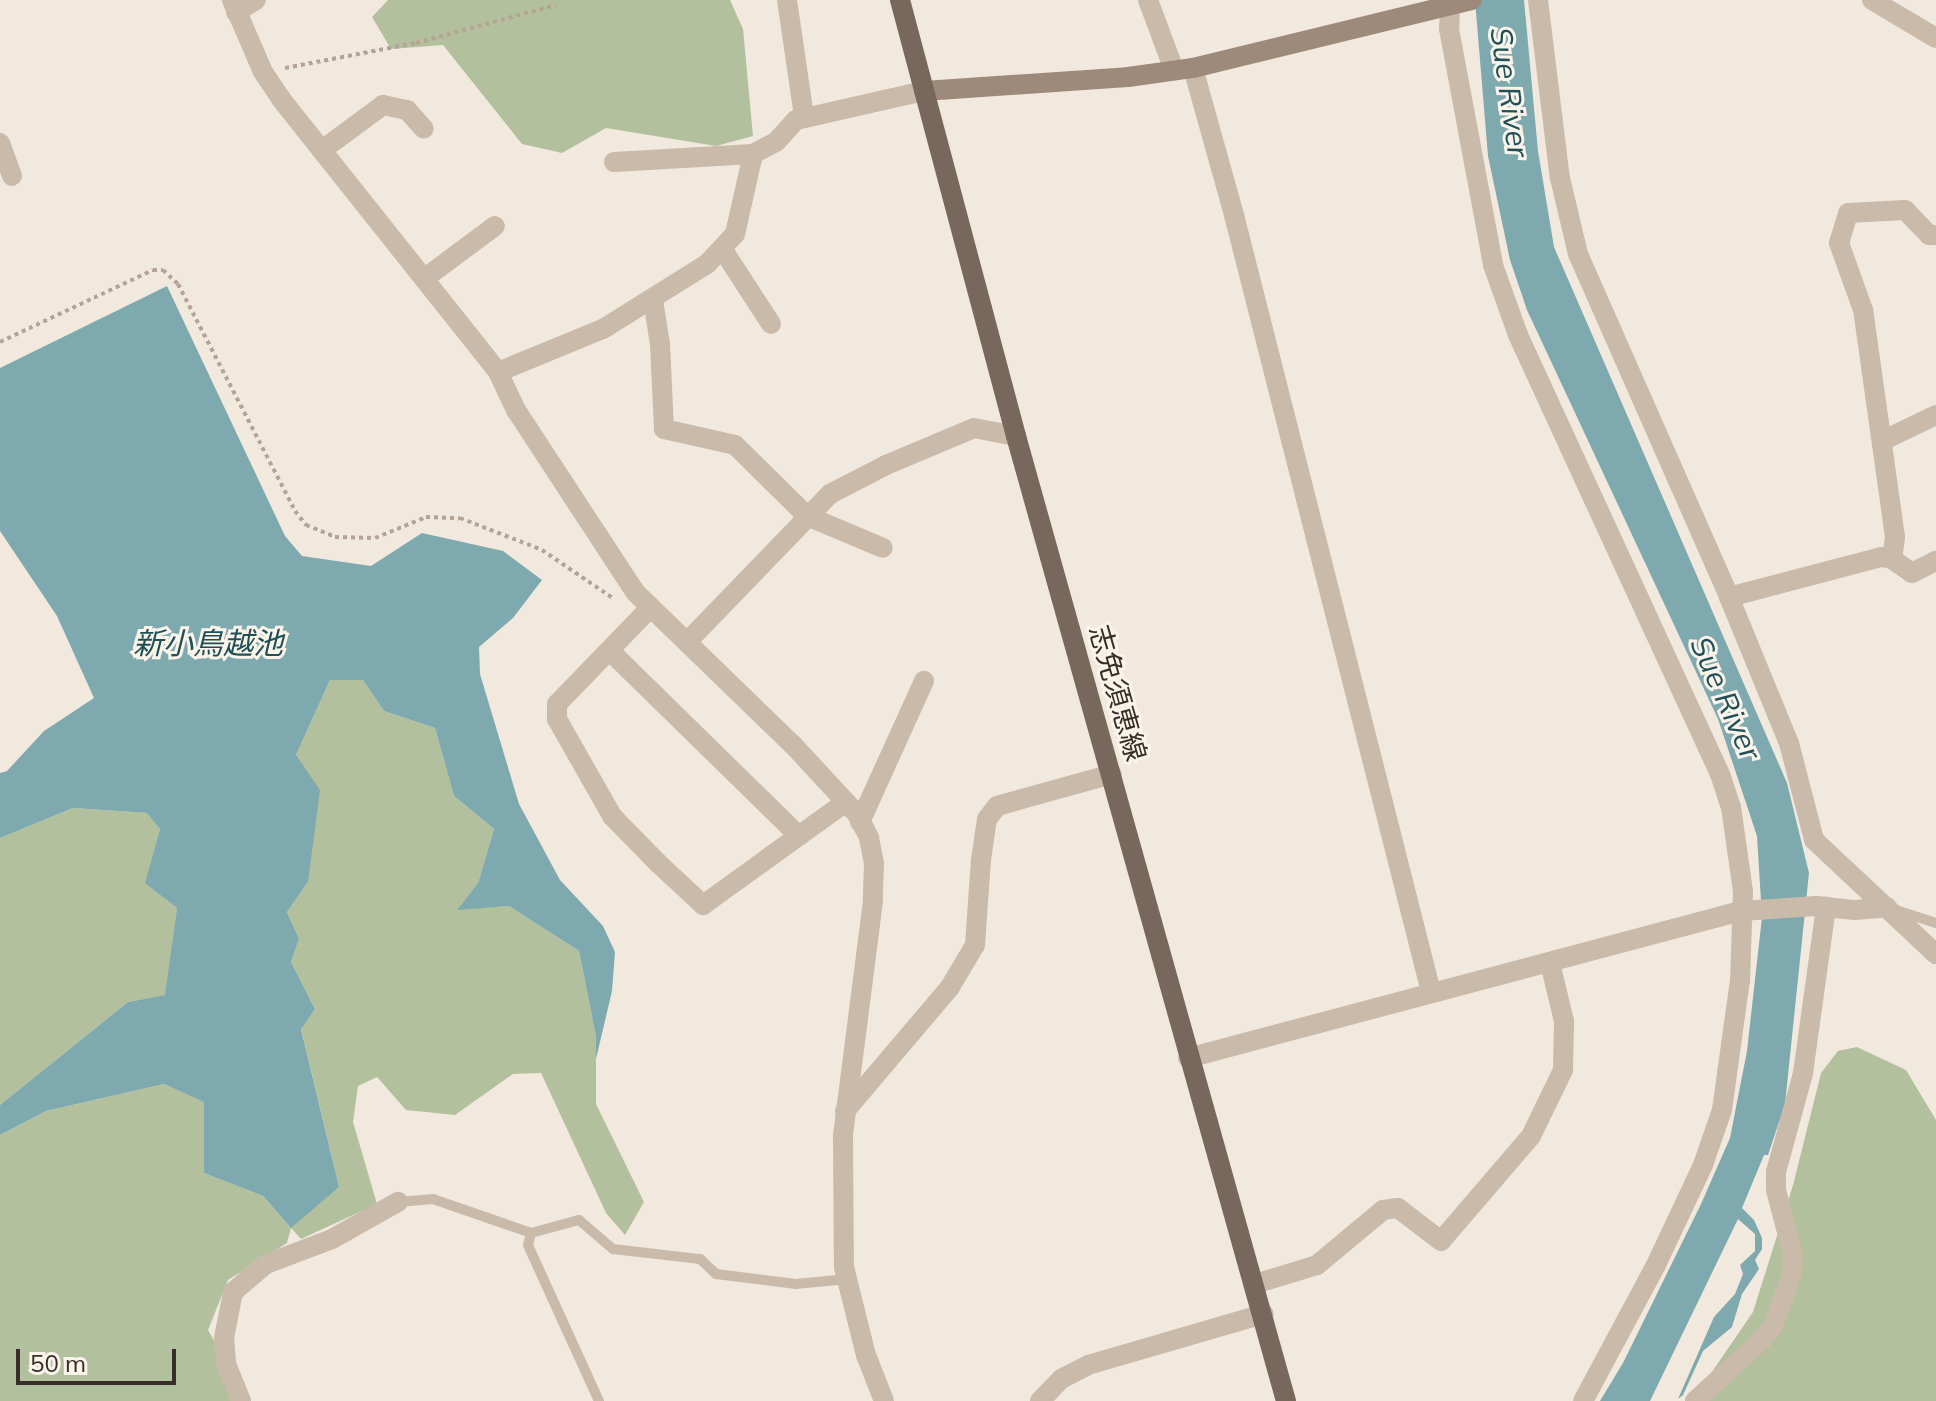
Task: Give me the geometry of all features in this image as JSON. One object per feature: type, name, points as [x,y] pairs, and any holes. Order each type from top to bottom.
[{"type":"main road","name":"志免須恵線","points":[[900,0],[1016,436],[1286,1401]]},
{"type":"street","points":[[256,0],[234,6],[263,72],[498,372],[516,410],[635,592],[794,746],[846,802],[869,838],[874,864],[873,901],[845,1111],[844,1238],[847,1279],[866,1355],[884,1401]]},
{"type":"street","points":[[787,0],[804,116]]},
{"type":"street","points":[[1148,0],[1184,69],[1234,215],[1431,992]]},
{"type":"street","points":[[1538,0],[1560,178],[1578,254],[1729,597],[1789,743],[1814,840],[1936,954]]},
{"type":"street","points":[[1872,0],[1936,38]]},
{"type":"street","points":[[614,162],[753,154],[776,142],[804,116],[924,91],[1128,77],[1184,69],[1462,3]]},
{"type":"street","points":[[1462,3],[1449,29],[1493,265],[1518,335],[1721,777],[1731,807],[1743,891],[1740,980],[1722,1110],[1703,1165],[1656,1265],[1583,1401]]},
{"type":"street","points":[[322,150],[383,105],[407,110],[424,129]]},
{"type":"street","points":[[0,143],[12,176]]},
{"type":"street","points":[[498,372],[603,329],[653,300],[723,250],[735,234],[753,154]]},
{"type":"street","points":[[1892,559],[1895,537],[1863,310],[1839,243],[1848,213],[1905,210],[1929,235],[1936,235]]},
{"type":"street","points":[[425,278],[495,226]]},
{"type":"street","points":[[723,250],[771,324]]},
{"type":"street","points":[[653,300],[660,344],[664,429],[735,445],[807,516],[883,548]]},
{"type":"street","points":[[1882,441],[1936,415]]},
{"type":"street","points":[[688,641],[830,494],[974,428],[1016,436]]},
{"type":"street","points":[[1729,597],[1882,557],[1892,559],[1912,573],[1936,561]]},
{"type":"street","points":[[651,607],[557,704],[557,719],[612,816],[658,863],[703,905],[846,802]]},
{"type":"street","points":[[610,651],[799,836]]},
{"type":"street","points":[[860,822],[924,681]]},
{"type":"street","points":[[845,1111],[950,987],[975,945],[987,819],[997,806],[1112,774]]},
{"type":"street","points":[[1188,1058],[1741,911],[1821,906],[1887,907]]},
{"type":"street","points":[[1695,1401],[1768,1333],[1792,1274],[1793,1255],[1776,1190],[1776,1172],[1803,1073],[1821,906]]},
{"type":"street","points":[[1255,1284],[1317,1265],[1383,1210],[1398,1208],[1441,1241],[1531,1136],[1563,1070],[1564,1021],[1550,963]]},
{"type":"street","points":[[241,1401],[226,1364],[224,1338],[233,1292],[266,1264],[332,1239],[398,1202]]},
{"type":"street","points":[[1040,1401],[1061,1379],[1088,1365],[1264,1314]]},
{"type":"lane","points":[[1887,907],[1936,923]]},
{"type":"lane","points":[[398,1202],[433,1199],[531,1233],[579,1220],[613,1249],[700,1259],[716,1274],[796,1284],[847,1279]]},
{"type":"lane","points":[[531,1233],[528,1245],[599,1401]]},
{"type":"path","points":[[263,72],[416,43],[556,5]]},
{"type":"path","points":[[0,342],[153,270],[163,270],[178,284],[295,511],[306,525],[335,537],[375,538],[426,517],[460,518],[542,550],[609,598],[624,602],[635,592]]},
{"type":"green space","points":[[388,0],[730,0],[743,29],[753,136],[716,146],[606,128],[562,153],[522,144],[443,45],[391,49],[372,17]]},
{"type":"green space","points":[[330,680],[363,680],[384,711],[435,728],[454,796],[494,829],[478,883],[458,909],[509,906],[579,951],[596,1037],[596,1104],[644,1202],[625,1235],[606,1213],[541,1073],[513,1074],[455,1115],[406,1110],[377,1077],[358,1086],[353,1122],[377,1204],[301,1239],[291,1228],[287,1243],[228,1280],[208,1330],[248,1401],[0,1401],[0,1135],[46,1111],[164,1084],[205,1102],[204,1173],[263,1196],[290,1227],[339,1187],[301,1028],[315,1009],[291,962],[299,939],[287,912],[308,882],[296,755]]},
{"type":"green space","points":[[73,808],[148,813],[160,829],[146,883],[177,908],[166,995],[128,1002],[0,1105],[0,838]]},
{"type":"green space","points":[[1857,1047],[1906,1070],[1936,1120],[1936,1401],[1692,1401],[1753,1312],[1793,1185],[1821,1073],[1838,1051]]},
{"type":"water","name":"Sue River","points":[[1475,0],[1524,0],[1538,151],[1554,247],[1787,783],[1809,873],[1785,1104],[1768,1155],[1764,1155],[1742,1208],[1754,1220],[1762,1238],[1762,1249],[1755,1260],[1759,1269],[1742,1294],[1732,1327],[1703,1351],[1683,1395],[1678,1399],[1714,1317],[1735,1294],[1743,1274],[1740,1265],[1755,1251],[1755,1234],[1738,1219],[1650,1401],[1600,1401],[1623,1363],[1730,1138],[1747,1051],[1762,917],[1757,836],[1718,719],[1527,310],[1510,260],[1488,156]]},
{"type":"water","name":"新小鳥越池","points":[[167,286],[285,536],[302,556],[371,566],[422,533],[503,551],[542,580],[513,618],[479,647],[480,674],[519,804],[560,880],[603,926],[615,952],[612,991],[596,1059],[596,1037],[579,951],[509,906],[457,910],[478,883],[494,829],[454,796],[435,728],[384,711],[363,680],[330,680],[296,755],[320,790],[308,882],[287,912],[299,939],[291,962],[315,1009],[301,1029],[339,1187],[291,1228],[263,1196],[204,1173],[204,1102],[164,1084],[46,1111],[0,1135],[0,1105],[128,1002],[165,995],[177,908],[145,883],[160,829],[147,813],[73,808],[0,838],[0,773],[7,771],[44,731],[94,698],[57,616],[0,531],[0,368]]}]
